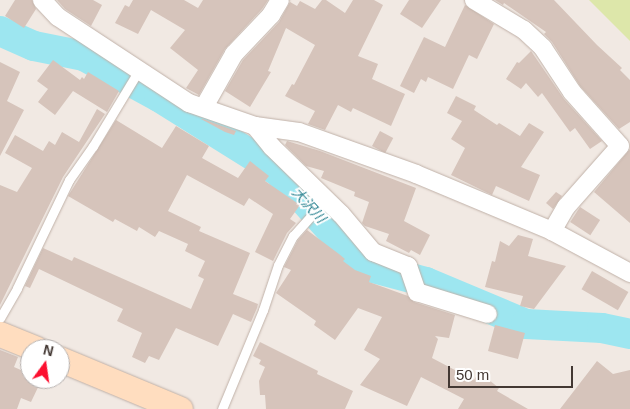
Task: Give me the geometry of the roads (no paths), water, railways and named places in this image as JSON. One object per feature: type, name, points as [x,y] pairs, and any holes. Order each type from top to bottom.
[{"type":"main road","points":[[0,334],[20,342]]},
{"type":"main road","points":[[70,363],[180,409]]},
{"type":"street","points":[[42,0],[58,17],[189,103],[204,106],[255,126],[299,132],[416,174],[552,231],[630,272]]},
{"type":"street","points":[[204,106],[234,54],[271,15],[280,0]]},
{"type":"street","points":[[474,0],[524,30],[543,48],[572,92],[620,146],[566,206],[552,231]]},
{"type":"street","points":[[255,126],[272,147],[326,199],[373,252],[408,266],[416,292],[488,314]]},
{"type":"lane","points":[[0,318],[17,288],[69,180],[93,146],[140,70]]},
{"type":"lane","points":[[222,409],[263,310],[278,265],[293,236],[326,199]]},
{"type":"waterway","name":"大沢川","points":[[0,31],[34,46],[84,56],[159,97],[279,172],[362,265],[426,282],[526,324],[602,328],[630,334]]}]
